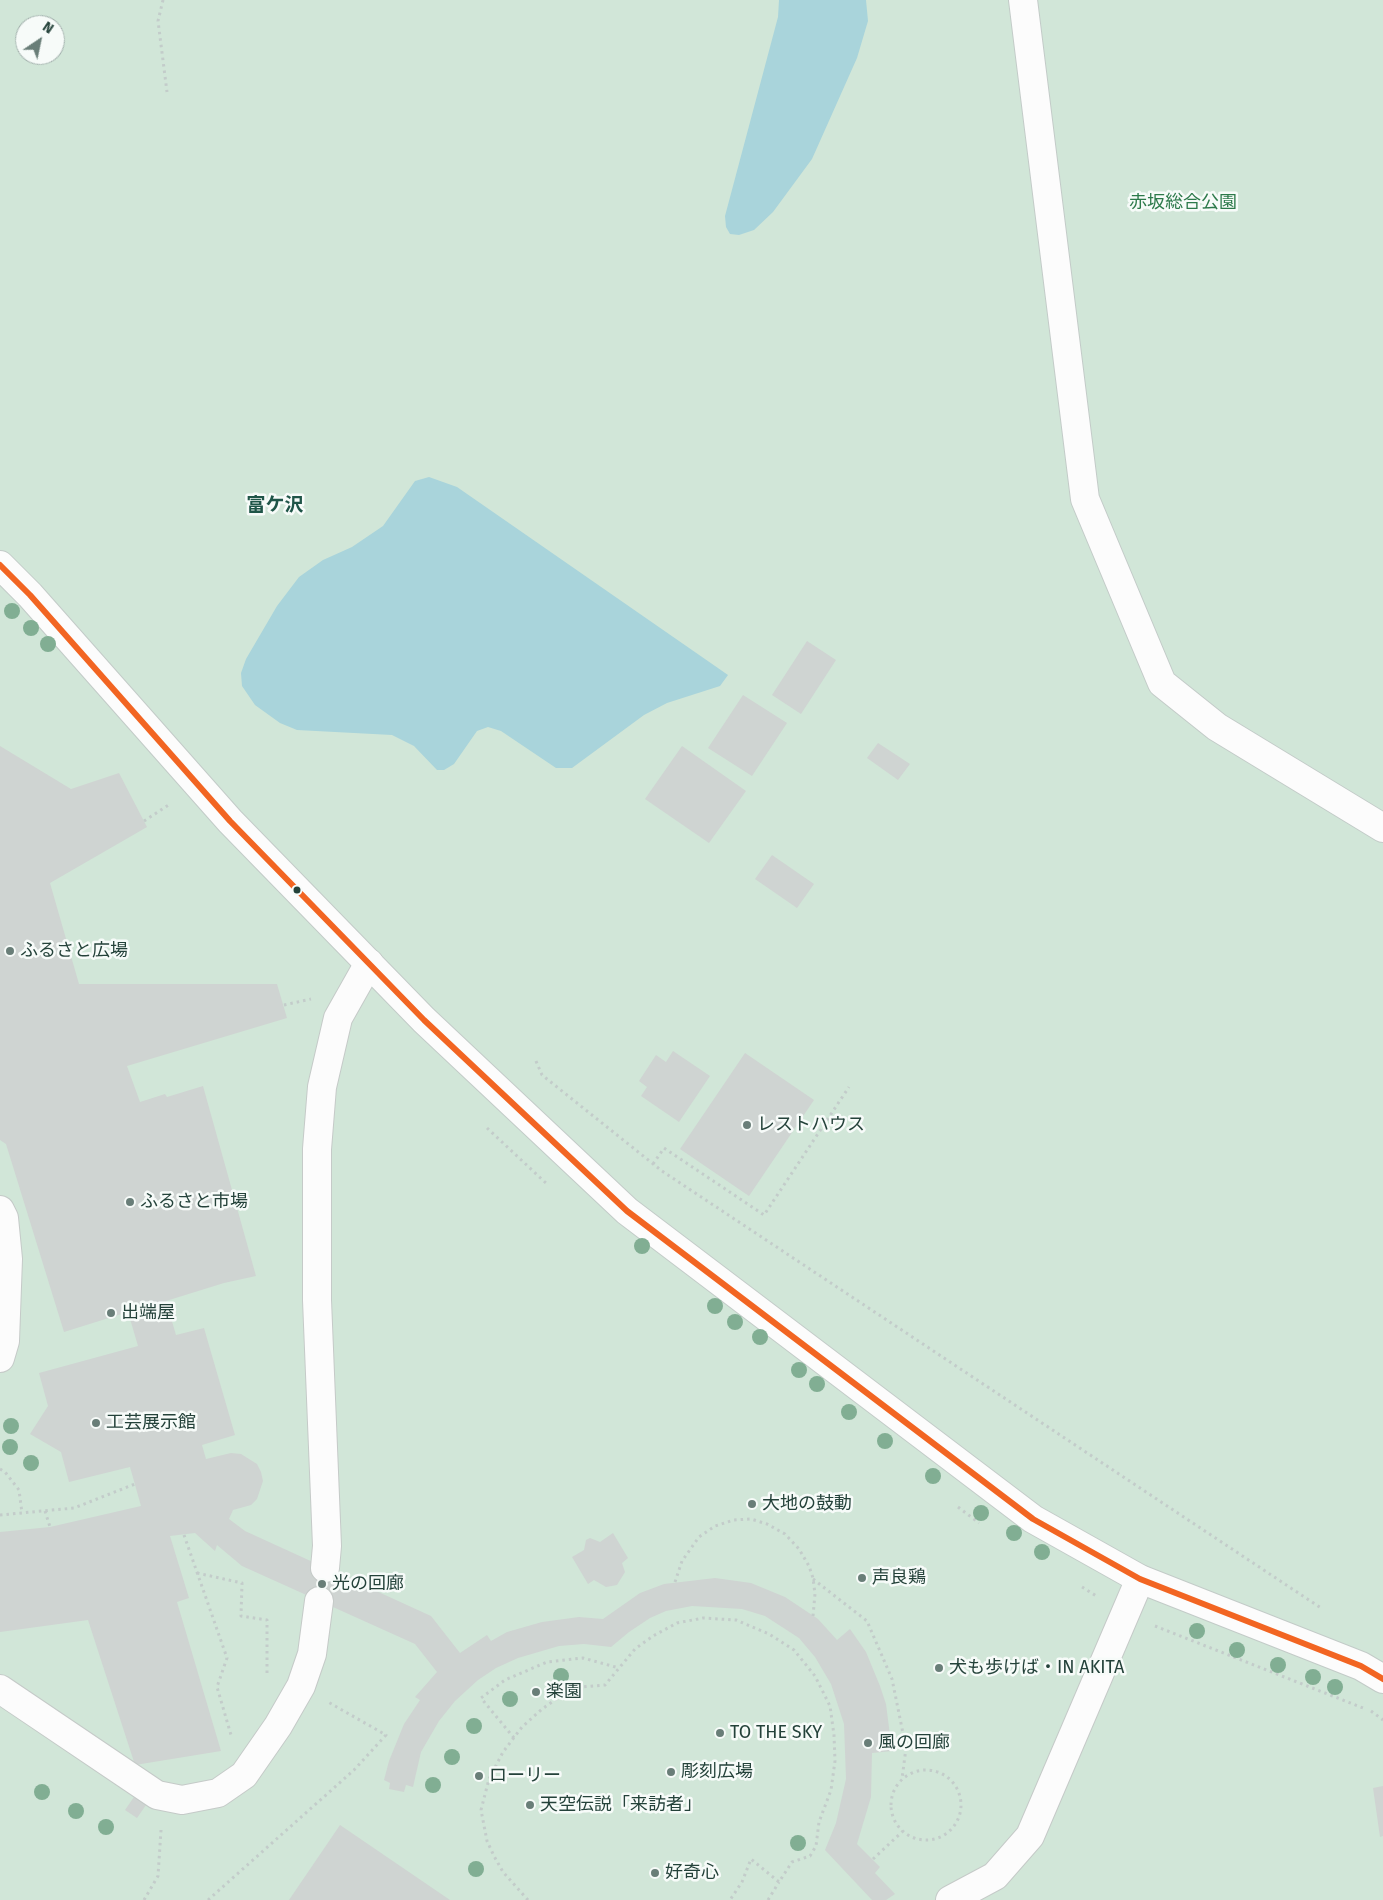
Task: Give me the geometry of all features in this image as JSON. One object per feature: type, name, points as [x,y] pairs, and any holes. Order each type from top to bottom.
[{"type":"street","points":[[1023,0],[1084,499],[1162,683],[1217,727],[1383,828]]},
{"type":"street","points":[[0,565],[30,595],[230,821],[424,1020],[627,1212],[1033,1520],[1140,1579],[1361,1666],[1383,1679]]},
{"type":"street","points":[[325,1568],[327,1546],[317,1300],[318,1131],[322,1087],[338,1018],[369,964]]},
{"type":"street","points":[[0,1210],[4,1218],[8,1259],[5,1341],[0,1358]]},
{"type":"street","points":[[950,1900],[995,1876],[1030,1836],[1140,1579]]},
{"type":"street","points":[[0,1689],[157,1795],[182,1800],[218,1793],[244,1775],[278,1726],[301,1686],[312,1654],[319,1600]]},
{"type":"path","points":[[163,0],[158,21],[167,92]]},
{"type":"path","points":[[144,821],[176,800]]},
{"type":"path","points":[[536,1061],[542,1075],[653,1164],[1321,1608]]},
{"type":"path","points":[[653,1164],[664,1148],[764,1216],[849,1087]]},
{"type":"path","points":[[0,1469],[5,1472],[19,1490],[22,1513]]},
{"type":"path","points":[[0,1515],[74,1508],[135,1484]]},
{"type":"path","points":[[45,1511],[50,1527]]},
{"type":"path","points":[[675,1582],[682,1560],[699,1537],[715,1526],[742,1520],[767,1524],[785,1534],[799,1548],[809,1566],[815,1594],[813,1616]]},
{"type":"path","points":[[184,1535],[227,1658],[216,1687],[244,1775]]},
{"type":"path","points":[[197,1573],[242,1583],[241,1616],[267,1620],[266,1677],[301,1686],[386,1735],[354,1770],[208,1900]]},
{"type":"path","points":[[813,1578],[867,1621],[892,1679],[906,1748],[902,1779]]},
{"type":"path","points":[[528,1900],[503,1872],[494,1856],[487,1841],[480,1810],[489,1779],[514,1738],[522,1727],[555,1700],[580,1687],[605,1685],[635,1649],[653,1636],[677,1623],[703,1618],[736,1620],[769,1634],[794,1650],[815,1676],[830,1706],[835,1761],[831,1790],[820,1822],[816,1846],[810,1856],[792,1862],[768,1900]]},
{"type":"path","points":[[1154,1626],[1323,1691],[1372,1712],[1383,1720]]},
{"type":"path","points":[[514,1738],[481,1698],[505,1680],[547,1662],[583,1658],[619,1668]]},
{"type":"path","points":[[922,1770],[938,1773],[952,1782],[961,1803],[960,1814],[955,1824],[947,1833],[937,1838],[925,1840],[903,1831],[896,1822],[892,1811],[891,1799],[895,1788],[902,1779],[922,1770]]},
{"type":"path","points":[[872,1859],[903,1831]]},
{"type":"path","points":[[144,1900],[158,1876],[158,1843]]},
{"type":"path","points":[[730,1900],[742,1882],[751,1859],[779,1882]]},
{"type":"green space","name":"赤坂総合公園","points":[[0,0],[1383,0],[1383,1900],[0,1900]]},
{"type":"water","points":[[779,0],[866,0],[868,21],[857,58],[812,159],[773,212],[754,230],[739,235],[730,234],[726,227],[725,216],[778,17]]},
{"type":"water","points":[[429,477],[457,487],[728,675],[720,686],[667,703],[644,715],[572,768],[556,768],[501,731],[488,727],[477,731],[454,764],[444,770],[437,770],[414,746],[392,735],[297,730],[280,723],[255,705],[242,686],[241,673],[246,659],[277,606],[299,577],[323,560],[352,547],[383,526],[415,481]]},
{"type":"building","points":[[807,641],[836,660],[801,714],[772,695]]},
{"type":"building","points":[[743,695],[787,723],[752,776],[708,748]]},
{"type":"building","points":[[878,743],[910,764],[898,780],[867,758]]},
{"type":"building","points":[[0,746],[71,789],[119,773],[147,827],[50,883],[79,984],[277,984],[287,1018],[127,1066],[140,1102],[165,1094],[167,1097],[203,1086],[256,1276],[224,1283],[166,1301],[176,1335],[204,1328],[235,1435],[202,1445],[206,1459],[231,1453],[241,1454],[257,1464],[261,1472],[263,1481],[257,1499],[251,1505],[233,1510],[229,1519],[245,1531],[431,1616],[460,1653],[487,1635],[491,1641],[507,1632],[542,1622],[579,1617],[603,1619],[640,1593],[664,1584],[715,1578],[751,1583],[785,1597],[818,1619],[837,1640],[850,1629],[866,1652],[880,1686],[886,1704],[892,1751],[872,1753],[871,1797],[857,1844],[880,1867],[875,1873],[895,1894],[886,1900],[872,1900],[825,1850],[836,1823],[846,1779],[844,1724],[831,1684],[815,1657],[799,1638],[765,1616],[742,1609],[692,1606],[666,1611],[650,1618],[611,1647],[584,1644],[559,1646],[518,1658],[496,1668],[478,1680],[455,1701],[439,1721],[421,1752],[413,1787],[406,1785],[404,1792],[389,1789],[390,1783],[384,1780],[389,1761],[404,1724],[420,1700],[415,1697],[437,1672],[415,1644],[242,1566],[217,1545],[215,1551],[195,1533],[170,1536],[189,1598],[177,1602],[221,1751],[135,1765],[88,1620],[0,1632],[0,1532],[50,1527],[141,1506],[130,1467],[69,1482],[61,1452],[30,1434],[48,1406],[39,1373],[138,1346],[128,1312],[64,1332],[6,1144],[0,1140]]},
{"type":"building","points":[[682,746],[746,791],[709,843],[645,799]]},
{"type":"building","points":[[772,855],[814,884],[797,908],[755,879]]},
{"type":"building","points":[[673,1051],[710,1076],[679,1122],[641,1096],[647,1087],[639,1081],[656,1055],[666,1062]]},
{"type":"building","name":"レストハウス","points":[[745,1053],[814,1100],[749,1196],[680,1149]]},
{"type":"building","points":[[613,1533],[628,1558],[622,1563],[625,1572],[617,1585],[606,1587],[594,1580],[588,1584],[572,1557],[584,1550],[586,1540],[590,1538],[600,1542]]},
{"type":"building","points":[[1383,1786],[1383,1836],[1380,1837],[1373,1788]]},
{"type":"building","points":[[134,1797],[146,1805],[137,1818],[125,1810]]},
{"type":"building","points":[[340,1825],[450,1900],[289,1900]]},
{"type":"transit line","points":[[0,565],[30,595],[230,821],[424,1020],[627,1211],[1033,1519],[1140,1579],[1361,1666],[1383,1679]]},
{"type":"place","name":"ふるさと広場","points":[[10,951]]},
{"type":"place","name":"レストハウス","points":[[747,1125]]},
{"type":"place","name":"ふるさと市場","points":[[130,1202]]},
{"type":"place","name":"出端屋","points":[[111,1313]]},
{"type":"place","name":"工芸展示館","points":[[96,1423]]},
{"type":"place","name":"大地の鼓動","points":[[752,1504]]},
{"type":"place","name":"声良鶏","points":[[862,1578]]},
{"type":"place","name":"光の回廊","points":[[322,1584]]},
{"type":"place","name":"犬も歩けば・IN AKITA","points":[[939,1668]]},
{"type":"place","name":"楽園","points":[[536,1692]]},
{"type":"place","name":"TO THE SKY","points":[[720,1733]]},
{"type":"place","name":"風の回廊","points":[[868,1743]]},
{"type":"place","name":"彫刻広場","points":[[671,1772]]},
{"type":"place","name":"ローリー","points":[[479,1776]]},
{"type":"place","name":"天空伝説「来訪者」","points":[[530,1805]]},
{"type":"place","name":"好奇心","points":[[655,1873]]},
{"type":"district","name":"富ケ沢","points":[[275,506]]}]
